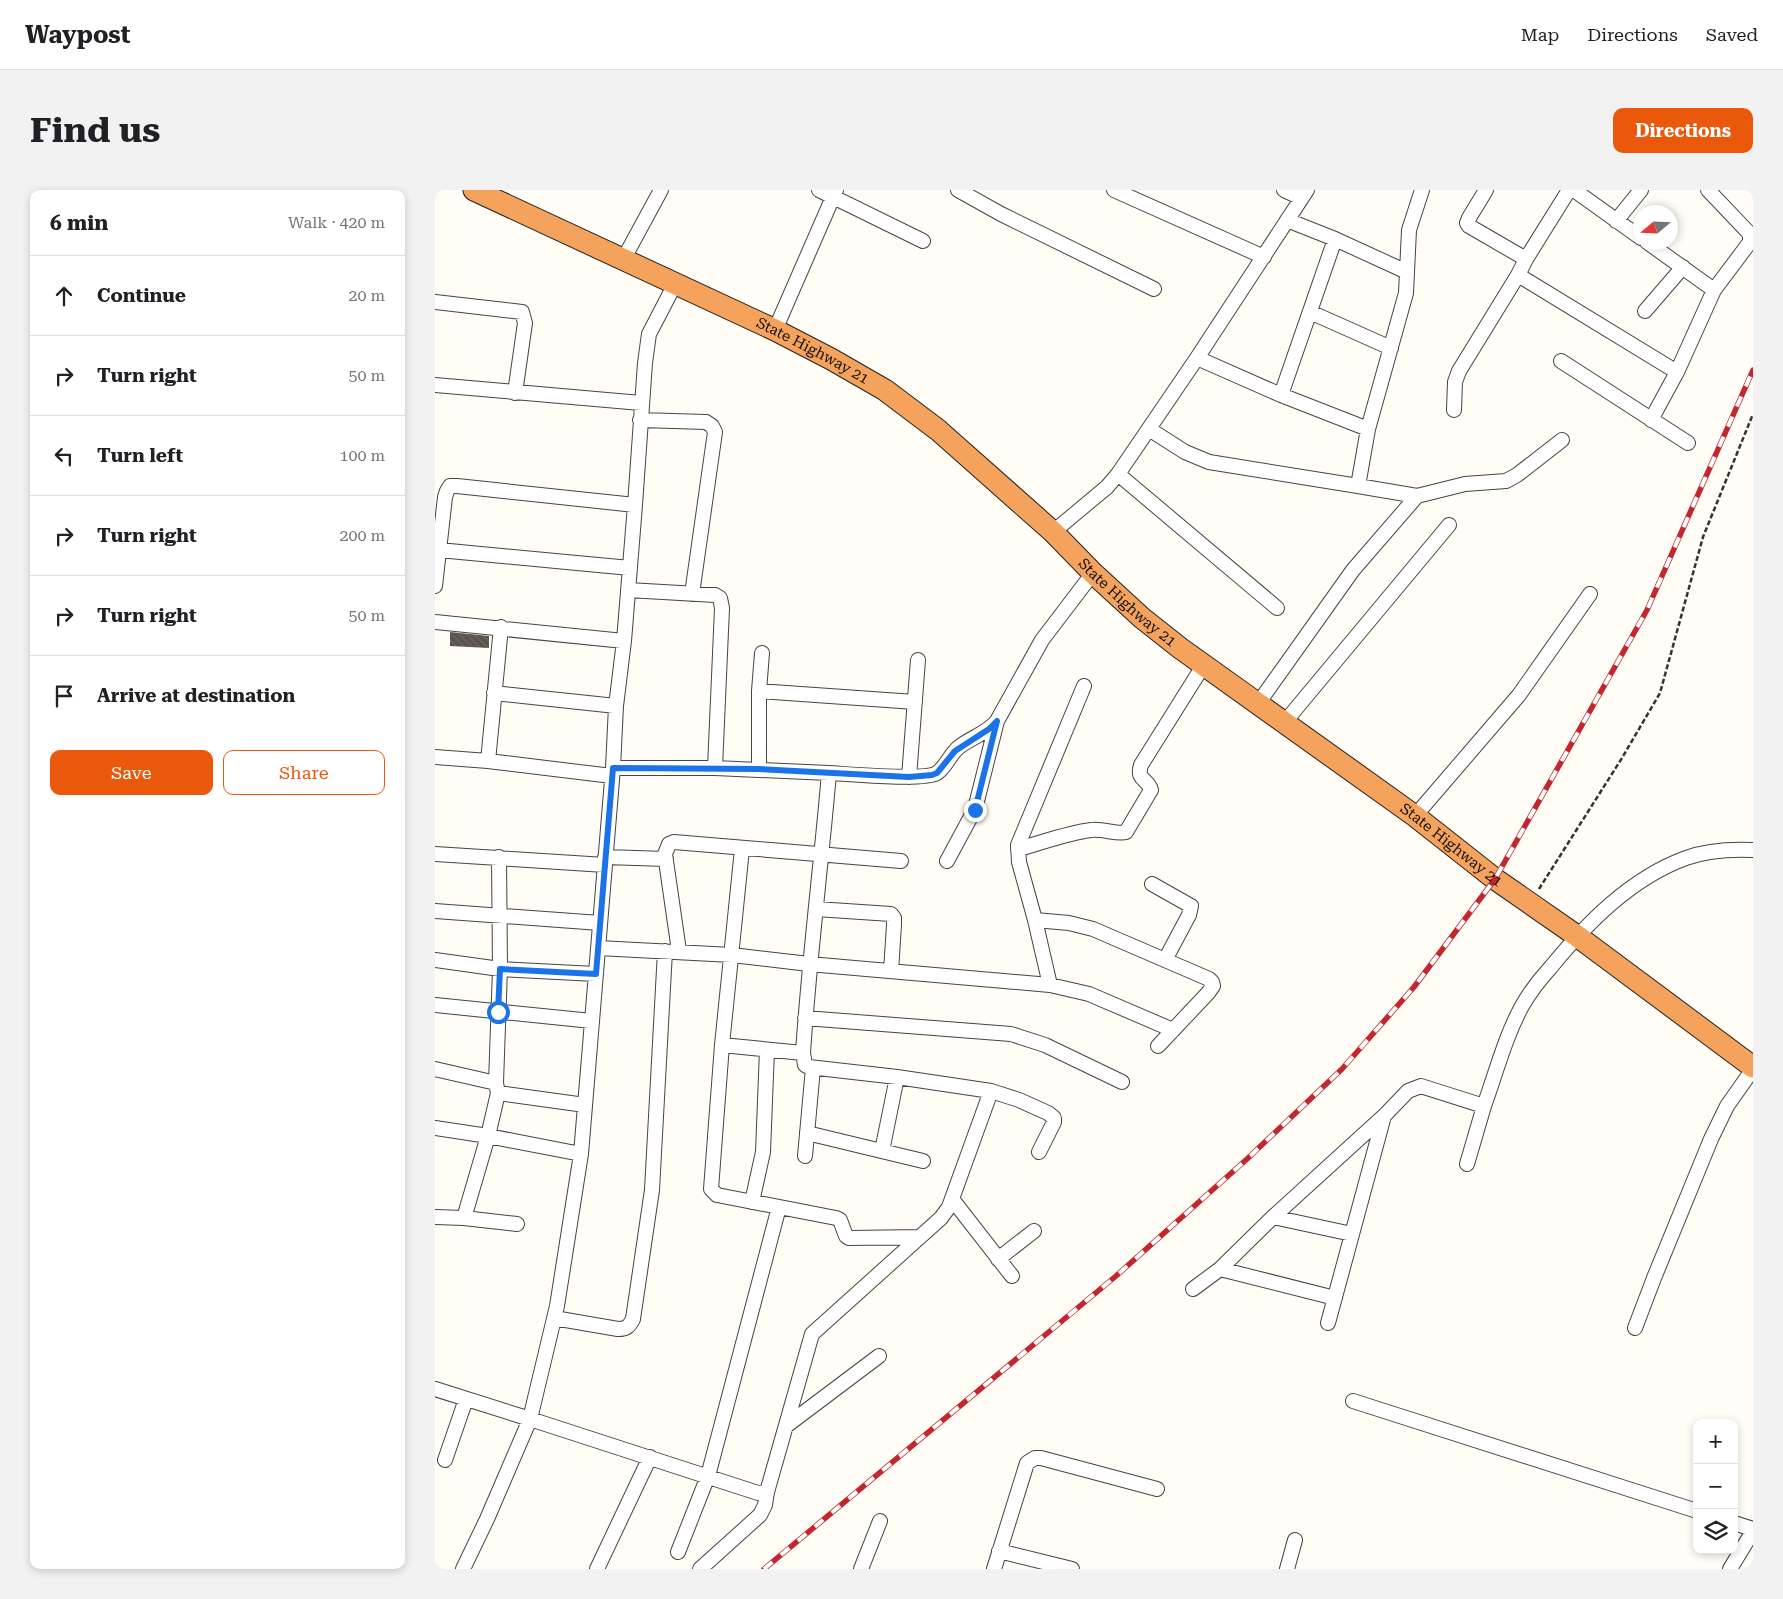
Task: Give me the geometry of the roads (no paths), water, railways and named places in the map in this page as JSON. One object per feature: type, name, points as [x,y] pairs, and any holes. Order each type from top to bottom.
[{"type":"highway","name":"State Highway 21","points":[[474,190],[775,330],[885,390],[938,430],[1053,532],[1093,573],[1142,618],[1203,666],[1415,816],[1495,879],[1577,936],[1753,1068]]},
{"type":"street","points":[[623,260],[661,190]]},
{"type":"street","points":[[819,190],[835,193],[923,242]]},
{"type":"street","points":[[958,190],[1001,214],[1154,289]]},
{"type":"street","points":[[1114,190],[1264,257]]},
{"type":"street","points":[[1053,532],[1107,487],[1197,358],[1304,194],[1284,190]]},
{"type":"street","points":[[1358,486],[1369,429],[1406,293],[1409,230],[1421,190]]},
{"type":"street","points":[[1486,190],[1467,223],[1469,226],[1526,259]]},
{"type":"street","points":[[1454,410],[1455,382],[1459,371],[1569,190]]},
{"type":"street","points":[[1574,190],[1633,233]]},
{"type":"street","points":[[1616,221],[1641,190]]},
{"type":"street","points":[[1651,420],[1677,372],[1715,290],[1751,238],[1748,232],[1708,190]]},
{"type":"street","points":[[775,330],[835,193]]},
{"type":"street","points":[[1287,220],[1335,239],[1407,272]]},
{"type":"street","points":[[1281,395],[1335,239]]},
{"type":"street","points":[[1659,250],[1715,290]]},
{"type":"street","points":[[1645,311],[1683,267]]},
{"type":"street","points":[[1518,275],[1677,372]]},
{"type":"street","points":[[463,1569],[487,1519],[530,1418],[554,1318],[581,1154],[613,772],[616,706],[630,568],[641,403],[649,334],[675,284]]},
{"type":"street","points":[[435,302],[521,312],[525,323],[515,393]]},
{"type":"street","points":[[1310,312],[1391,348]]},
{"type":"street","points":[[1197,358],[1281,395],[1369,429]]},
{"type":"street","points":[[1561,361],[1687,443]]},
{"type":"street","points":[[435,385],[641,403]]},
{"type":"street","points":[[640,420],[706,422],[712,426],[715,432],[692,594]]},
{"type":"street","points":[[1149,428],[1185,452],[1209,462],[1417,496],[1465,484],[1506,481],[1517,475],[1562,440]]},
{"type":"street","points":[[1117,474],[1277,608]]},
{"type":"street","points":[[435,586],[445,497],[450,486],[635,505]]},
{"type":"street","points":[[1257,705],[1353,570],[1417,496]]},
{"type":"street","points":[[1285,723],[1449,525]]},
{"type":"street","points":[[439,550],[630,568]]},
{"type":"street","points":[[947,861],[975,810],[997,721],[1042,640],[1093,573]]},
{"type":"street","points":[[628,590],[715,595],[722,602],[715,768]]},
{"type":"street","points":[[1415,816],[1519,695],[1590,594]]},
{"type":"street","points":[[435,622],[624,641]]},
{"type":"street","points":[[488,761],[501,628]]},
{"type":"street","points":[[759,769],[759,691],[762,653]]},
{"type":"street","points":[[909,777],[918,660]]},
{"type":"street","points":[[1018,849],[1090,830],[1111,830],[1123,834],[1126,832],[1151,790],[1150,785],[1140,775],[1141,764],[1203,666]]},
{"type":"street","points":[[1051,985],[1019,862],[1018,849],[1040,790],[1084,686]]},
{"type":"street","points":[[759,691],[915,702]]},
{"type":"street","points":[[494,693],[616,706]]},
{"type":"street","points":[[435,757],[613,772],[715,768],[909,777],[937,773],[955,751],[989,729],[997,721]]},
{"type":"street","points":[[829,773],[822,855],[809,964],[803,1053],[805,1065],[813,1068],[991,1090],[1019,1100],[1054,1118],[1054,1122],[1039,1152]]},
{"type":"street","points":[[554,1318],[618,1330],[630,1326],[633,1319],[652,1190],[672,951],[665,859],[666,848],[669,844],[674,842],[901,861]]},
{"type":"street","points":[[742,849],[722,1045],[711,1189],[717,1195],[840,1220],[846,1236],[849,1238],[920,1237]]},
{"type":"street","points":[[1467,1164],[1484,1106],[1513,1024],[1533,988],[1577,936],[1629,891],[1667,866],[1713,851],[1731,849],[1753,850]]},
{"type":"street","points":[[435,854],[605,861],[665,859]]},
{"type":"street","points":[[464,1218],[488,1136],[497,1088],[500,969],[499,857]]},
{"type":"street","points":[[1152,884],[1191,906],[1189,915],[1165,960]]},
{"type":"street","points":[[816,909],[891,914],[894,918],[891,971]]},
{"type":"street","points":[[435,911],[600,923]]},
{"type":"street","points":[[1035,920],[1082,926],[1165,960],[1212,982],[1213,986],[1208,993],[1158,1046]]},
{"type":"street","points":[[598,948],[732,955],[809,964],[1051,985],[1089,994],[1173,1030]]},
{"type":"street","points":[[435,960],[500,969],[596,974]]},
{"type":"street","points":[[435,1005],[591,1021]]},
{"type":"street","points":[[805,1018],[1011,1034],[1045,1045],[1122,1082]]},
{"type":"street","points":[[722,1045],[803,1053]]},
{"type":"street","points":[[752,1202],[763,1152],[767,1050]]},
{"type":"street","points":[[805,1156],[813,1068]]},
{"type":"street","points":[[1635,1328],[1653,1278],[1711,1139],[1727,1106],[1753,1068]]},
{"type":"street","points":[[435,1069],[497,1088],[585,1105]]},
{"type":"street","points":[[882,1151],[897,1077]]},
{"type":"street","points":[[1193,1289],[1220,1269],[1273,1217],[1384,1116],[1408,1091],[1421,1086],[1484,1106]]},
{"type":"street","points":[[700,1569],[760,1516],[765,1505],[767,1492],[812,1334],[941,1218],[953,1199],[991,1090]]},
{"type":"street","points":[[1328,1323],[1384,1116]]},
{"type":"street","points":[[435,1128],[581,1154]]},
{"type":"street","points":[[807,1133],[923,1161]]},
{"type":"street","points":[[953,1199],[1012,1276]]},
{"type":"street","points":[[678,1552],[709,1476],[779,1207]]},
{"type":"street","points":[[435,1217],[517,1224]]},
{"type":"street","points":[[1273,1217],[1352,1234]]},
{"type":"street","points":[[998,1259],[1034,1231]]},
{"type":"street","points":[[1220,1269],[1335,1298]]},
{"type":"street","points":[[786,1426],[879,1356]]},
{"type":"street","points":[[435,1389],[530,1418],[758,1493],[767,1492]]},
{"type":"street","points":[[445,1460],[465,1399]]},
{"type":"street","points":[[1353,1401],[1693,1510]]},
{"type":"street","points":[[597,1569],[650,1457]]},
{"type":"street","points":[[994,1569],[1027,1463],[1035,1458],[1157,1489]]},
{"type":"street","points":[[861,1569],[880,1521]]},
{"type":"street","points":[[1731,1569],[1753,1530],[1738,1524]]},
{"type":"street","points":[[1287,1569],[1295,1540]]},
{"type":"street","points":[[999,1551],[1072,1569]]},
{"type":"railway","points":[[764,1569],[1116,1276],[1247,1159],[1342,1069],[1414,987],[1495,879],[1647,610],[1753,370]]}]
